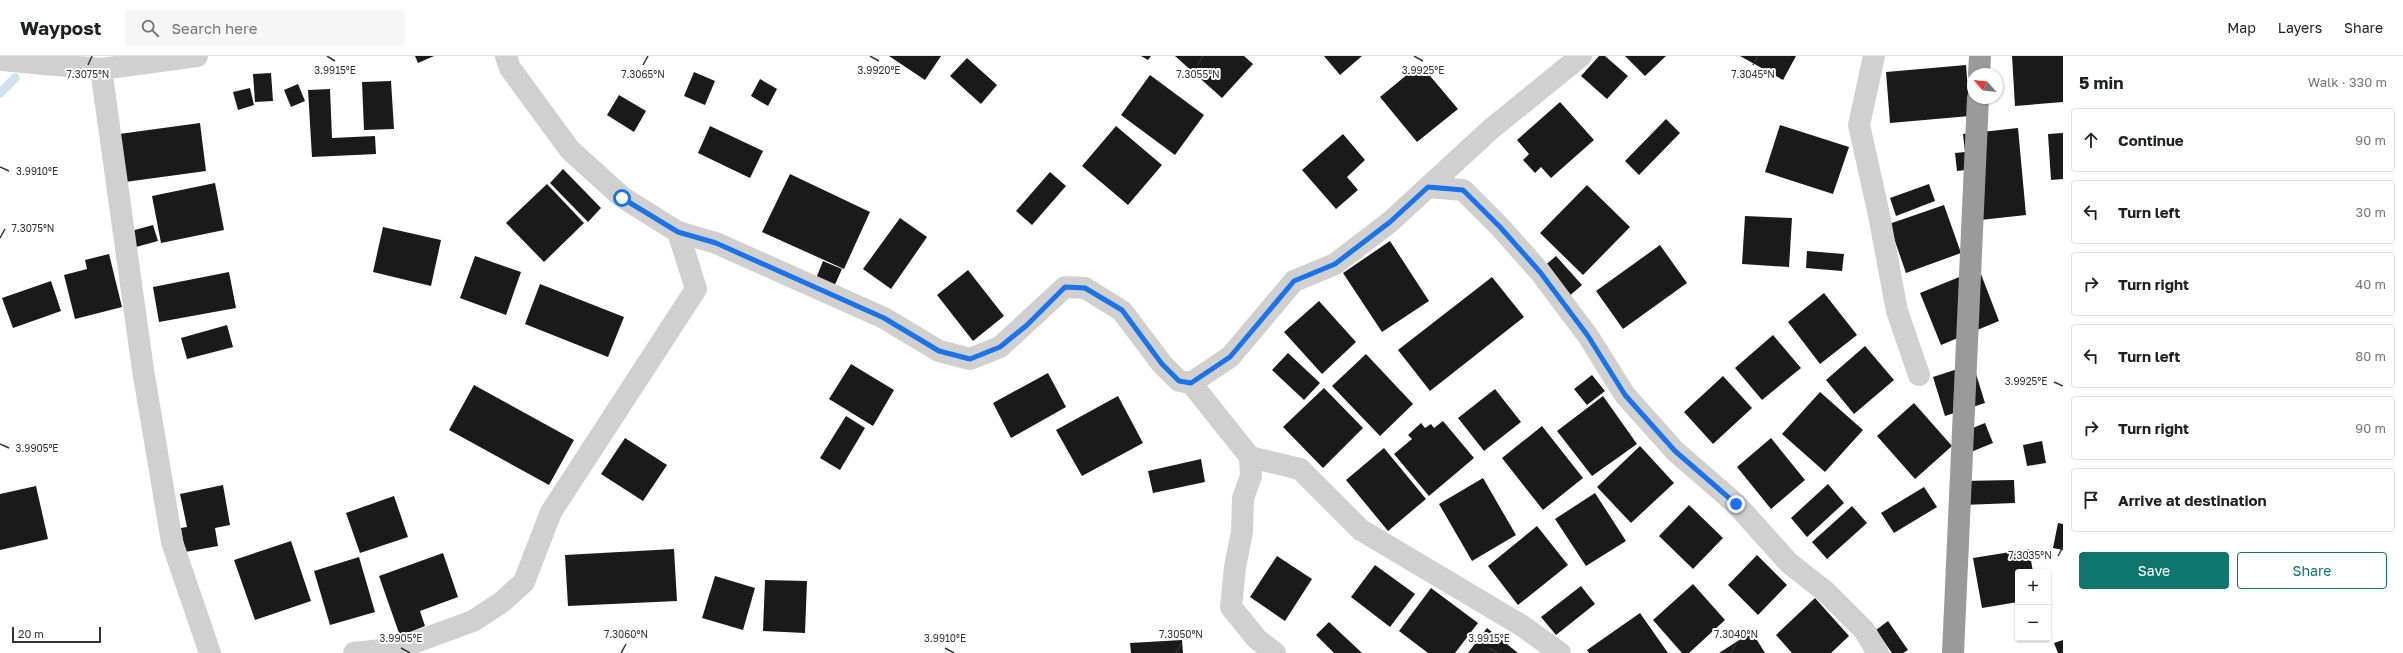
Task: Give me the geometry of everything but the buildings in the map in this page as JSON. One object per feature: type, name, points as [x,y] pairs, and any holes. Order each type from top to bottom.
[{"type":"highway","points":[[1979,68],[1980,56]]},
{"type":"highway","points":[[1953,653],[1978,104]]},
{"type":"street","points":[[0,60],[101,69],[197,56]]},
{"type":"street","points":[[506,56],[510,68],[570,150],[622,198],[678,232],[716,243],[884,318],[939,351],[970,359],[1000,347],[1027,325],[1065,287],[1085,288],[1122,310],[1162,364],[1179,381],[1191,383],[1250,457],[1251,476],[1243,498],[1242,532],[1235,567],[1231,607],[1257,639],[1275,653]]},
{"type":"street","points":[[1191,383],[1230,357],[1294,281],[1335,264],[1390,222],[1490,129],[1581,56]]},
{"type":"street","points":[[1874,56],[1858,125],[1879,215],[1897,311],[1919,374]]},
{"type":"street","points":[[101,69],[142,370],[172,542],[210,653]]},
{"type":"street","points":[[1428,187],[1463,190],[1500,227],[1540,272],[1588,336],[1625,395],[1675,451],[1736,504],[1789,563],[1826,592],[1864,630],[1878,653]]},
{"type":"street","points":[[354,653],[399,648],[473,621],[502,602],[524,582],[551,512],[696,289],[678,232]]},
{"type":"street","points":[[1250,457],[1300,469],[1362,530],[1508,617],[1560,653]]},
{"type":"waterway","points":[[0,93],[15,78]]},
{"type":"route","points":[[622,198],[678,232],[716,243],[884,318],[939,351],[970,359],[1000,347],[1027,325],[1065,287],[1085,288],[1122,310],[1162,364],[1179,381],[1191,383],[1230,357],[1294,281],[1335,264],[1390,222],[1428,187],[1463,190],[1500,227],[1540,272],[1588,336],[1625,395],[1675,451],[1736,504]]}]
